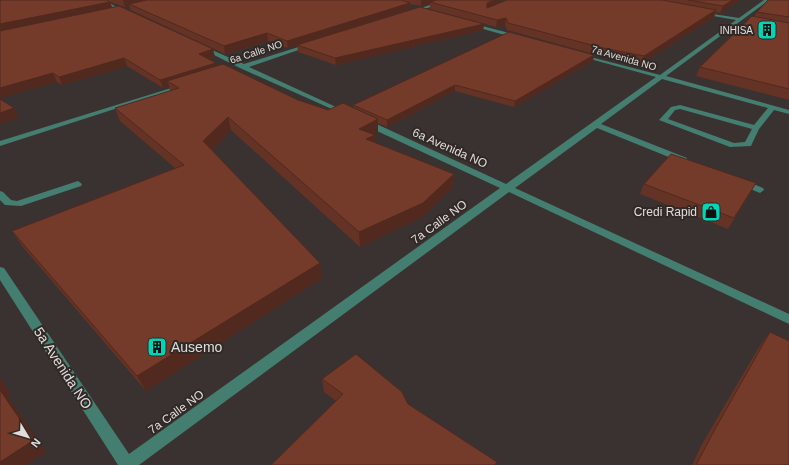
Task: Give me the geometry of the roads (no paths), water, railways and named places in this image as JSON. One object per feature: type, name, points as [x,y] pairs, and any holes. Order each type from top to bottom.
[{"type":"street","points":[[100,0],[136,17]]},
{"type":"street","points":[[405,14],[449,0]]},
{"type":"street","name":"7a Calle NO","points":[[126,465],[659,77],[742,20],[767,0]]},
{"type":"street","points":[[406,6],[435,14]]},
{"type":"street","points":[[700,12],[742,20]]},
{"type":"street","points":[[465,22],[525,39]]},
{"type":"street","name":"6a Avenida NO","points":[[193,43],[240,68],[354,117],[789,319]]},
{"type":"street","name":"6a Calle NO","points":[[240,68],[317,43]]},
{"type":"street","name":"7a Avenida NO","points":[[577,54],[789,112]]},
{"type":"street","points":[[0,144],[190,84]]},
{"type":"street","points":[[756,128],[680,107],[673,108],[663,121],[733,145],[748,144],[756,128],[773,108]]},
{"type":"street","points":[[594,124],[695,164]]},
{"type":"street","points":[[731,178],[760,190]]},
{"type":"street","points":[[0,194],[8,203],[18,204],[78,184]]},
{"type":"street","name":"5a Avenida NO","points":[[0,271],[126,465]]},
{"type":"place","name":"INHISA","points":[[767,30]]},
{"type":"place","name":"Credi Rapid","points":[[711,212]]},
{"type":"place","name":"Ausemo","points":[[157,347]]}]
